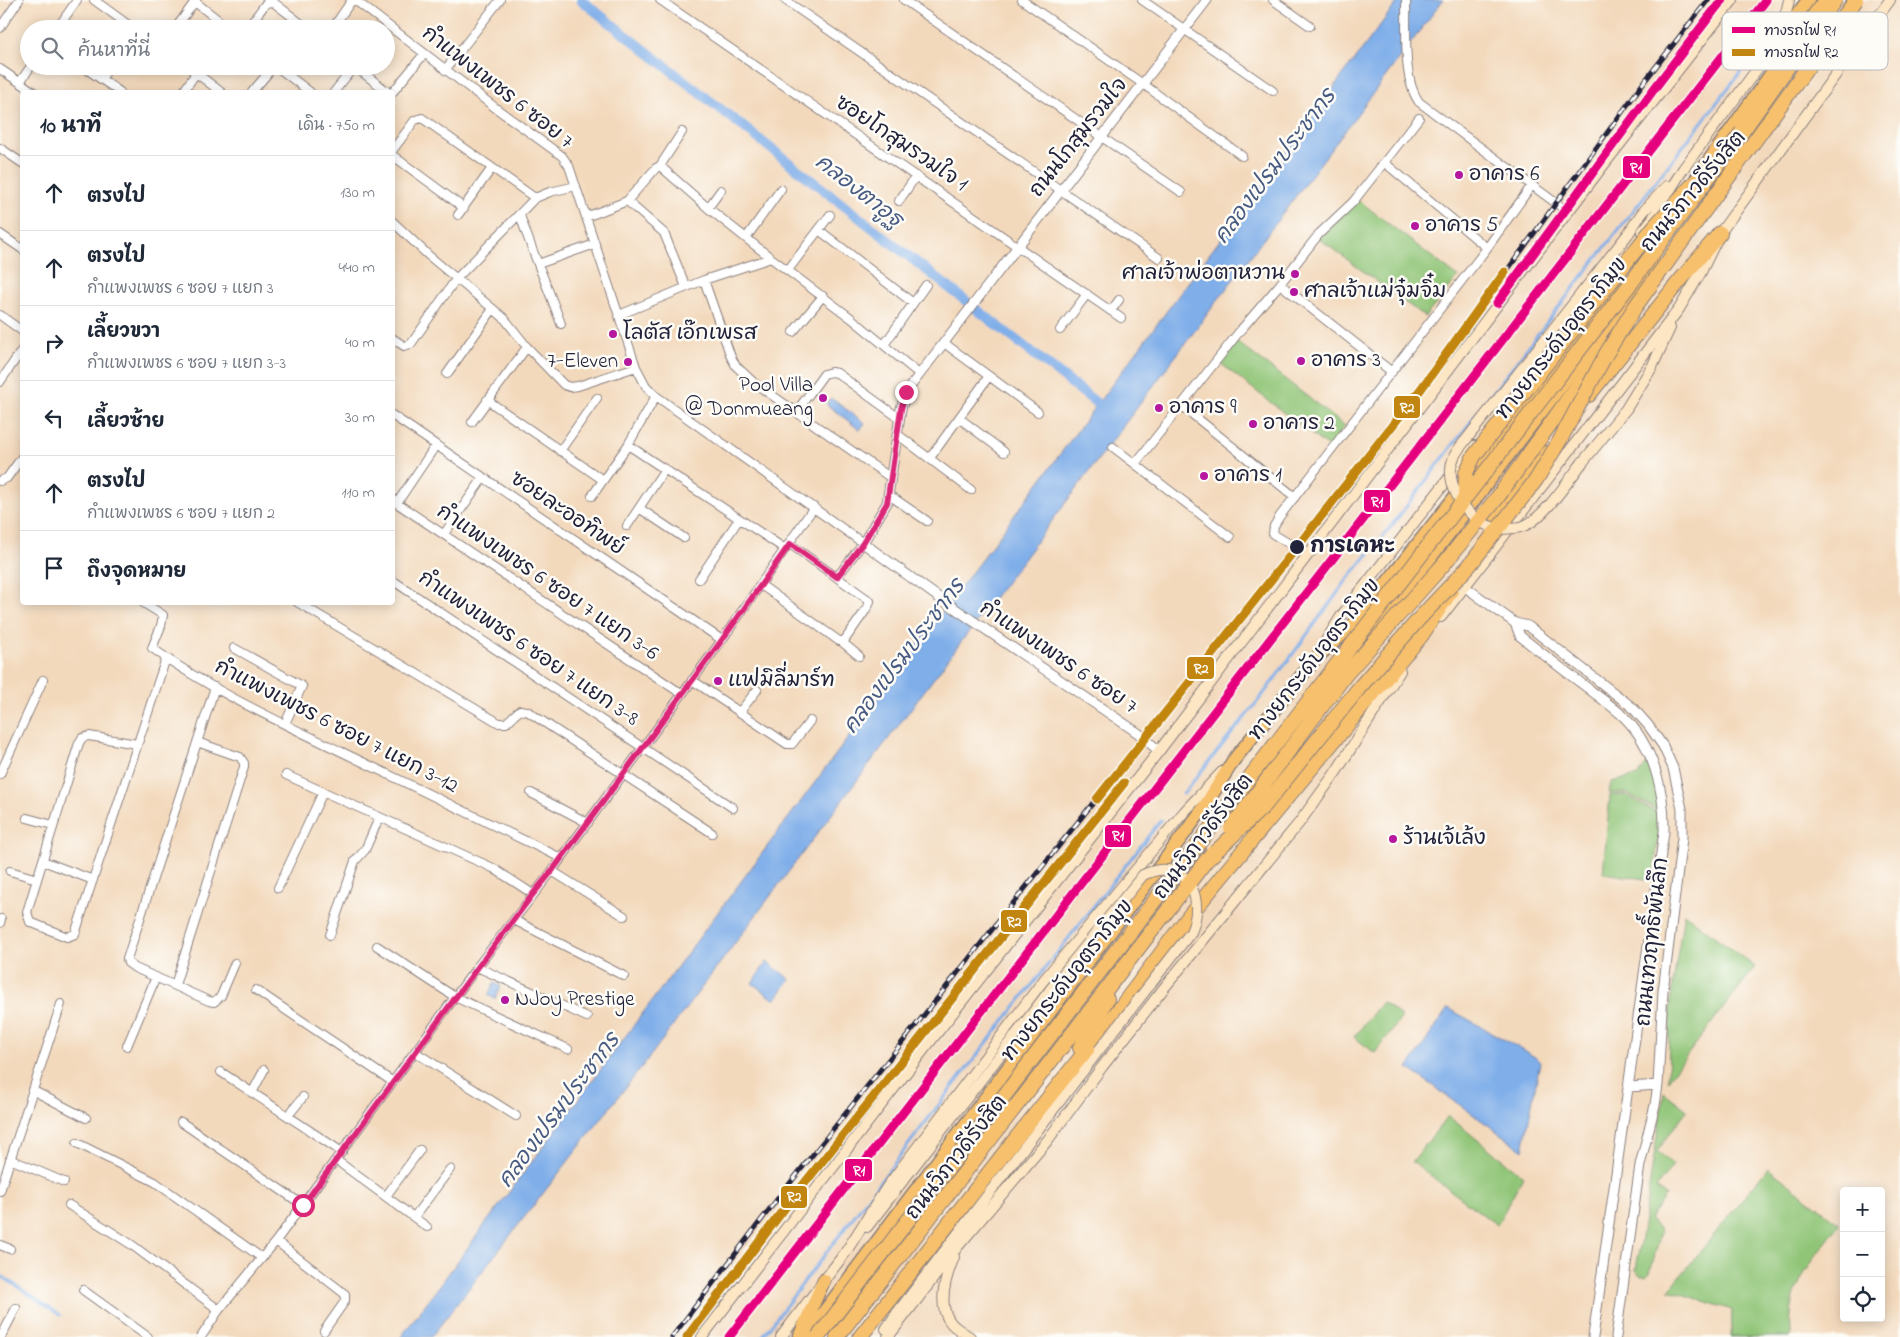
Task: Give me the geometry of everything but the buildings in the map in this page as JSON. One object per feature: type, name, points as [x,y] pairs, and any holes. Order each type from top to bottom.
[{"type":"highway","points":[[1799,12],[1808,0]]},
{"type":"highway","name":"ถนนวิภาวดีรังสิต","points":[[1815,12],[1824,0]]},
{"type":"highway","name":"ทางยกระดับอุตราภิมุข","points":[[1827,12],[1835,0]]},
{"type":"highway","name":"ทางยกระดับอุตราภิมุข","points":[[1847,12],[1856,0]]},
{"type":"highway","name":"ถนนวิภาวดีรังสิต","points":[[1854,12],[1862,0]]},
{"type":"highway","name":"ถนนวิภาวดีรังสิต","points":[[805,1337],[1203,809],[1233,761],[1314,659],[1355,623],[1493,449],[1676,206],[1774,70]]},
{"type":"highway","name":"ทางยกระดับอุตราภิมุข","points":[[818,1337],[1631,283],[1786,70]]},
{"type":"highway","name":"ทางยกระดับอุตราภิมุข","points":[[837,1337],[1208,859],[1346,674],[1443,565],[1497,498],[1593,362],[1635,307],[1806,70]]},
{"type":"highway","name":"ถนนวิภาวดีรังสิต","points":[[844,1337],[1241,825],[1390,610],[1605,328],[1753,154],[1812,70]]},
{"type":"highway","points":[[1467,509],[1464,496],[1466,473],[1474,456],[1653,228],[1681,195],[1742,132]]},
{"type":"highway","points":[[860,1337],[1117,1012],[1189,916],[1421,636],[1509,504],[1604,374],[1720,233]]},
{"type":"highway","name":"ทางยกระดับอุตราภิมุข","points":[[1208,859],[1265,804],[1359,688],[1418,620],[1469,566],[1536,480],[1560,440],[1606,354],[1635,307]]},
{"type":"highway","points":[[1062,1081],[1111,992]]},
{"type":"highway","points":[[799,1337],[824,1280]]},
{"type":"main road","points":[[1724,12],[1733,0]]},
{"type":"main road","name":"ถนนวิภาวดีรังสิต","points":[[1881,12],[1890,0]]},
{"type":"main road","points":[[702,1337],[922,1052],[1159,751],[1568,212],[1722,14]]},
{"type":"main road","name":"ถนนวิภาวดีรังสิต","points":[[1314,659],[1342,614],[1653,218],[1682,169],[1756,70]]},
{"type":"main road","name":"ถนนวิภาวดีรังสิต","points":[[888,1337],[959,1245],[1047,1141],[1164,988],[1299,823],[1336,772],[1396,677],[1464,586],[1679,309],[1700,274],[1720,233],[1839,70]]},
{"type":"main road","points":[[1679,309],[1652,367],[1626,409],[1536,518],[1525,526],[1491,527],[1460,502],[1452,486],[1453,458],[1628,234],[1642,213],[1682,169]]},
{"type":"main road","name":"ถนนวิภาวดีรังสิต","points":[[781,1337],[845,1253],[887,1187],[1043,981],[1184,812],[1233,761]]},
{"type":"main road","points":[[845,1253],[875,1219],[1050,990],[1143,875],[1154,870],[1166,870],[1182,875],[1192,886],[1197,901],[1197,919],[1191,932],[909,1297],[881,1337]]},
{"type":"main road","points":[[959,1245],[947,1275],[943,1303],[950,1322],[970,1337]]},
{"type":"street","points":[[0,28],[3,16],[19,0]]},
{"type":"street","points":[[63,20],[77,0]]},
{"type":"street","points":[[94,0],[122,20]]},
{"type":"street","points":[[339,20],[354,0]]},
{"type":"street","name":"กำแพงเพชร 6 ซอย 7","points":[[354,0],[380,20]]},
{"type":"street","points":[[445,70],[500,0]]},
{"type":"street","name":"ซอยโกสุมรวมใจ 1","points":[[660,0],[1121,318]]},
{"type":"street","points":[[785,0],[1159,258]]},
{"type":"street","points":[[904,0],[1181,192]]},
{"type":"street","points":[[1022,0],[1242,156]]},
{"type":"street","points":[[1142,0],[1273,91]]},
{"type":"street","name":"ถนนโกสุมรวมใจ","points":[[863,543],[885,508],[889,495],[897,434],[906,392],[1207,0]]},
{"type":"street","points":[[1273,0],[1310,26]]},
{"type":"street","points":[[1406,0],[1407,67],[1411,88],[1419,102],[1568,212]]},
{"type":"street","points":[[182,20],[196,1],[219,20]]},
{"type":"street","points":[[254,20],[266,3],[273,2],[296,20]]},
{"type":"street","name":"กำแพงเพชร 6 ซอย 7","points":[[395,32],[496,110],[562,156],[569,166],[636,367],[646,386],[656,396],[814,507],[943,601],[1138,733],[1159,751]]},
{"type":"street","points":[[394,90],[424,54]]},
{"type":"street","points":[[0,69],[31,90]]},
{"type":"street","points":[[20,82],[25,75]]},
{"type":"street","points":[[95,75],[117,90]]},
{"type":"street","points":[[101,79],[104,75]]},
{"type":"street","points":[[184,90],[195,75]]},
{"type":"street","points":[[199,75],[218,90]]},
{"type":"street","points":[[254,90],[267,75]]},
{"type":"street","points":[[287,75],[307,90]]},
{"type":"street","points":[[336,90],[348,75]]},
{"type":"street","points":[[365,75],[385,90]]},
{"type":"street","points":[[395,147],[416,120],[422,118],[535,198]]},
{"type":"street","points":[[1136,464],[1239,332],[1319,234],[1347,209],[1419,118]]},
{"type":"street","points":[[586,217],[627,201],[656,168],[660,166],[682,132]]},
{"type":"street","points":[[0,148],[20,162]]},
{"type":"street","points":[[395,157],[464,208]]},
{"type":"street","points":[[1385,163],[1487,248]]},
{"type":"street","points":[[660,166],[708,208],[771,258],[824,296],[919,374]]},
{"type":"street","points":[[458,215],[492,168]]},
{"type":"street","points":[[899,201],[916,176]]},
{"type":"street","points":[[1308,555],[1273,534],[1274,526],[1280,516],[1487,248],[1532,185]]},
{"type":"street","points":[[395,340],[404,346],[411,344],[456,279],[535,198],[550,192],[576,186]]},
{"type":"street","points":[[746,238],[781,189]]},
{"type":"street","points":[[708,208],[721,190]]},
{"type":"street","points":[[627,201],[664,233],[686,287]]},
{"type":"street","points":[[520,215],[561,324]]},
{"type":"street","points":[[788,270],[830,215]]},
{"type":"street","points":[[395,224],[456,279],[504,318],[527,347],[564,385],[570,387],[578,386],[636,367]]},
{"type":"street","points":[[819,230],[913,303]]},
{"type":"street","points":[[0,234],[20,248]]},
{"type":"street","points":[[538,264],[595,244]]},
{"type":"street","points":[[619,314],[704,280],[771,258]]},
{"type":"street","points":[[704,280],[731,357],[736,366],[753,382],[891,478]]},
{"type":"street","points":[[884,345],[926,284]]},
{"type":"street","points":[[1280,284],[1392,372]]},
{"type":"street","points":[[1060,330],[1087,294]]},
{"type":"street","points":[[793,332],[824,296]]},
{"type":"street","points":[[1111,311],[1119,300]]},
{"type":"street","points":[[447,374],[493,309]]},
{"type":"street","points":[[0,315],[20,330]]},
{"type":"street","points":[[944,343],[1038,412]]},
{"type":"street","points":[[472,422],[527,347]]},
{"type":"street","points":[[0,382],[20,353]]},
{"type":"street","points":[[796,412],[824,374],[831,372],[837,373],[900,418]]},
{"type":"street","points":[[930,458],[989,376]]},
{"type":"street","points":[[592,496],[628,444],[656,396]]},
{"type":"street","points":[[560,451],[597,398]]},
{"type":"street","points":[[488,400],[603,480]]},
{"type":"street","points":[[1182,406],[1295,497]]},
{"type":"street","name":"ซอยละออทิพย์","points":[[395,417],[722,640]]},
{"type":"street","points":[[959,418],[1004,452]]},
{"type":"street","points":[[897,434],[971,490]]},
{"type":"street","points":[[628,444],[739,518],[788,546],[870,600],[864,614],[842,642]]},
{"type":"street","points":[[395,501],[436,445]]},
{"type":"street","points":[[1113,447],[1230,536]]},
{"type":"street","points":[[0,481],[7,478],[20,460]]},
{"type":"street","points":[[627,526],[665,469]]},
{"type":"street","points":[[444,534],[483,478]]},
{"type":"street","points":[[889,495],[927,521]]},
{"type":"street","name":"กำแพงเพชร 6 ซอย 7 แยก 3-6","points":[[395,501],[682,694]]},
{"type":"street","points":[[201,1337],[219,1310],[276,1241],[478,967],[588,823],[722,640],[814,507]]},
{"type":"street","points":[[639,508],[684,538]]},
{"type":"street","points":[[699,579],[739,518]]},
{"type":"street","points":[[837,577],[863,543]]},
{"type":"street","name":"กำแพงเพชร 6 ซอย 7 แยก 3-8","points":[[395,582],[644,746],[733,808]]},
{"type":"street","points":[[761,585],[859,656]]},
{"type":"street","name":"ถนนเทวฤทธิ์พันลึก","points":[[1464,586],[1515,623],[1528,626],[1632,707],[1648,725],[1669,759],[1682,809],[1682,838],[1663,991],[1658,1085],[1640,1165],[1616,1337]]},
{"type":"street","name":"กำแพงเพชร 6 ซอย 7 แยก 3-12","points":[[147,605],[163,615],[161,626],[152,648],[166,658],[215,687],[285,724],[561,858]]},
{"type":"street","points":[[301,605],[499,723],[506,723],[520,710],[523,710],[712,833]]},
{"type":"street","name":"ถนนเทวฤทธิ์พันลึก","points":[[1515,623],[1520,636],[1624,717],[1636,732],[1654,764],[1665,812],[1664,832],[1629,1088],[1592,1337]]},
{"type":"street","points":[[234,648],[302,686],[285,724]]},
{"type":"street","points":[[137,744],[96,736],[82,738],[79,742],[28,912],[30,922],[67,937],[75,934],[166,658]]},
{"type":"street","points":[[0,770],[43,680]]},
{"type":"street","points":[[692,680],[787,744],[792,744],[810,721]]},
{"type":"street","points":[[215,687],[127,959],[131,965],[214,1002],[221,996],[235,963]]},
{"type":"street","points":[[739,713],[757,690]]},
{"type":"street","points":[[175,985],[244,767],[240,757],[197,742]]},
{"type":"street","points":[[1654,764],[1669,759]]},
{"type":"street","points":[[286,775],[493,868],[533,894]]},
{"type":"street","points":[[278,888],[323,792]]},
{"type":"street","points":[[531,792],[588,823]]},
{"type":"street","points":[[1665,812],[1682,809]]},
{"type":"street","points":[[27,818],[53,825]]},
{"type":"street","points":[[330,935],[355,861],[365,850],[379,818]]},
{"type":"street","points":[[43,861],[94,880]]},
{"type":"street","points":[[10,871],[37,879]]},
{"type":"street","points":[[552,871],[624,916]]},
{"type":"street","points":[[514,920],[624,976]]},
{"type":"street","points":[[377,946],[456,997],[568,1049]]},
{"type":"street","points":[[478,967],[587,1017]]},
{"type":"street","points":[[127,1046],[156,977]]},
{"type":"street","points":[[256,990],[393,1082]]},
{"type":"street","points":[[0,1191],[62,1004]]},
{"type":"street","points":[[415,1052],[516,1116]]},
{"type":"street","points":[[252,1093],[264,1070]]},
{"type":"street","points":[[221,1072],[342,1152]]},
{"type":"street","points":[[1629,1088],[1658,1085]]},
{"type":"street","points":[[32,1090],[86,1118]]},
{"type":"street","points":[[288,1116],[303,1097]]},
{"type":"street","points":[[181,1122],[303,1205]]},
{"type":"street","points":[[77,1143],[155,1182],[262,1258]]},
{"type":"street","points":[[386,1196],[420,1150]]},
{"type":"street","points":[[10,1159],[64,1182]]},
{"type":"street","points":[[336,1160],[427,1227]]},
{"type":"street","points":[[414,1217],[450,1169]]},
{"type":"street","points":[[69,1205],[132,1245],[219,1310]]},
{"type":"street","points":[[276,1241],[345,1294],[345,1300],[324,1331]]},
{"type":"street","points":[[0,1245],[10,1249]]},
{"type":"street","points":[[83,1290],[148,1337]]},
{"type":"street","points":[[1,1337],[16,1308]]},
{"type":"green space","points":[[1358,200],[1458,277],[1425,317],[1318,238]]},
{"type":"green space","points":[[1236,341],[1345,426],[1329,448],[1220,363]]},
{"type":"green space","points":[[1647,763],[1656,782],[1660,812],[1626,793],[1609,793],[1611,782],[1638,776]]},
{"type":"green space","points":[[1610,795],[1626,795],[1661,815],[1653,880],[1603,873]]},
{"type":"green space","points":[[1684,913],[1755,967],[1668,1080],[1670,1003]]},
{"type":"green space","points":[[1382,1002],[1402,1017],[1375,1053],[1354,1037]]},
{"type":"green space","points":[[1664,1092],[1687,1110],[1657,1151],[1673,1165],[1656,1188],[1666,1195],[1649,1219],[1661,1232],[1650,1272],[1646,1276],[1641,1276],[1636,1270]]},
{"type":"green space","points":[[1448,1116],[1523,1176],[1497,1225],[1412,1162]]},
{"type":"green space","points":[[1768,1168],[1840,1224],[1816,1255],[1797,1289],[1791,1314],[1791,1337],[1731,1337],[1732,1310],[1669,1290]]},
{"type":"water","name":"คลองเปรมประชากร","points":[[1399,0],[1443,0],[651,1055],[431,1337],[401,1337]]},
{"type":"water","points":[[831,398],[865,423],[860,430],[826,404]]},
{"type":"water","points":[[767,962],[790,979],[775,1000],[752,983]]},
{"type":"water","points":[[494,983],[501,986],[495,999],[488,995]]},
{"type":"water","points":[[1448,1008],[1535,1057],[1540,1062],[1523,1150],[1408,1068]]},
{"type":"waterway","name":"คลองตาอูฐ","points":[[581,0],[1108,412]]},
{"type":"waterway","points":[[1183,794],[1262,696],[1347,580],[1393,524],[1742,70]]},
{"type":"waterway","points":[[762,1337],[954,1085],[1161,820]]},
{"type":"waterway","points":[[0,1275],[60,1315]]},
{"type":"railway","points":[[672,1337],[775,1202],[1421,389],[1644,82],[1708,0]]},
{"type":"railway","points":[[1757,12],[1766,0]]},
{"type":"railway","points":[[729,1337],[1722,57]]},
{"type":"rail line","name":"R1","points":[[1497,303],[1654,89],[1722,0]]},
{"type":"rail line","name":"R1","points":[[1757,12],[1766,0]]},
{"type":"rail line","name":"R1","points":[[729,1337],[1722,57]]},
{"type":"rail line","name":"R2","points":[[1097,799],[1421,389],[1505,272]]},
{"type":"rail line","name":"R2","points":[[687,1337],[784,1209],[1124,783]]},
{"type":"place","name":"อาคาร 6","points":[[1459,175]]},
{"type":"place","name":"อาคาร 5","points":[[1415,226]]},
{"type":"place","name":"ศาลเจ้าพ่อตาหวาน","points":[[1295,274]]},
{"type":"place","name":"ศาลเจ้าแม่จุ๋มจิ๋ม","points":[[1294,292]]},
{"type":"place","name":"โลตัส เอ๊กเพรส","points":[[613,334]]},
{"type":"place","name":"อาคาร 3","points":[[1301,361]]},
{"type":"place","name":"7-Eleven","points":[[628,362]]},
{"type":"place","name":"Pool Villa @ Donmueang","points":[[823,398]]},
{"type":"place","name":"อาคาร 9","points":[[1159,408]]},
{"type":"place","name":"อาคาร 2","points":[[1253,424]]},
{"type":"place","name":"อาคาร 1","points":[[1204,476]]},
{"type":"place","name":"การเคหะ","points":[[1297,547]]},
{"type":"place","name":"แฟมิลี่มาร์ท","points":[[718,681]]},
{"type":"place","name":"ร้านเจ้เล้ง","points":[[1393,839]]},
{"type":"place","name":"NJoy Prestige","points":[[505,1000]]},
{"type":"route","points":[[303,1205],[478,967],[588,823],[790,544],[837,577],[863,543],[880,517],[889,497],[901,409],[906,392]]}]
